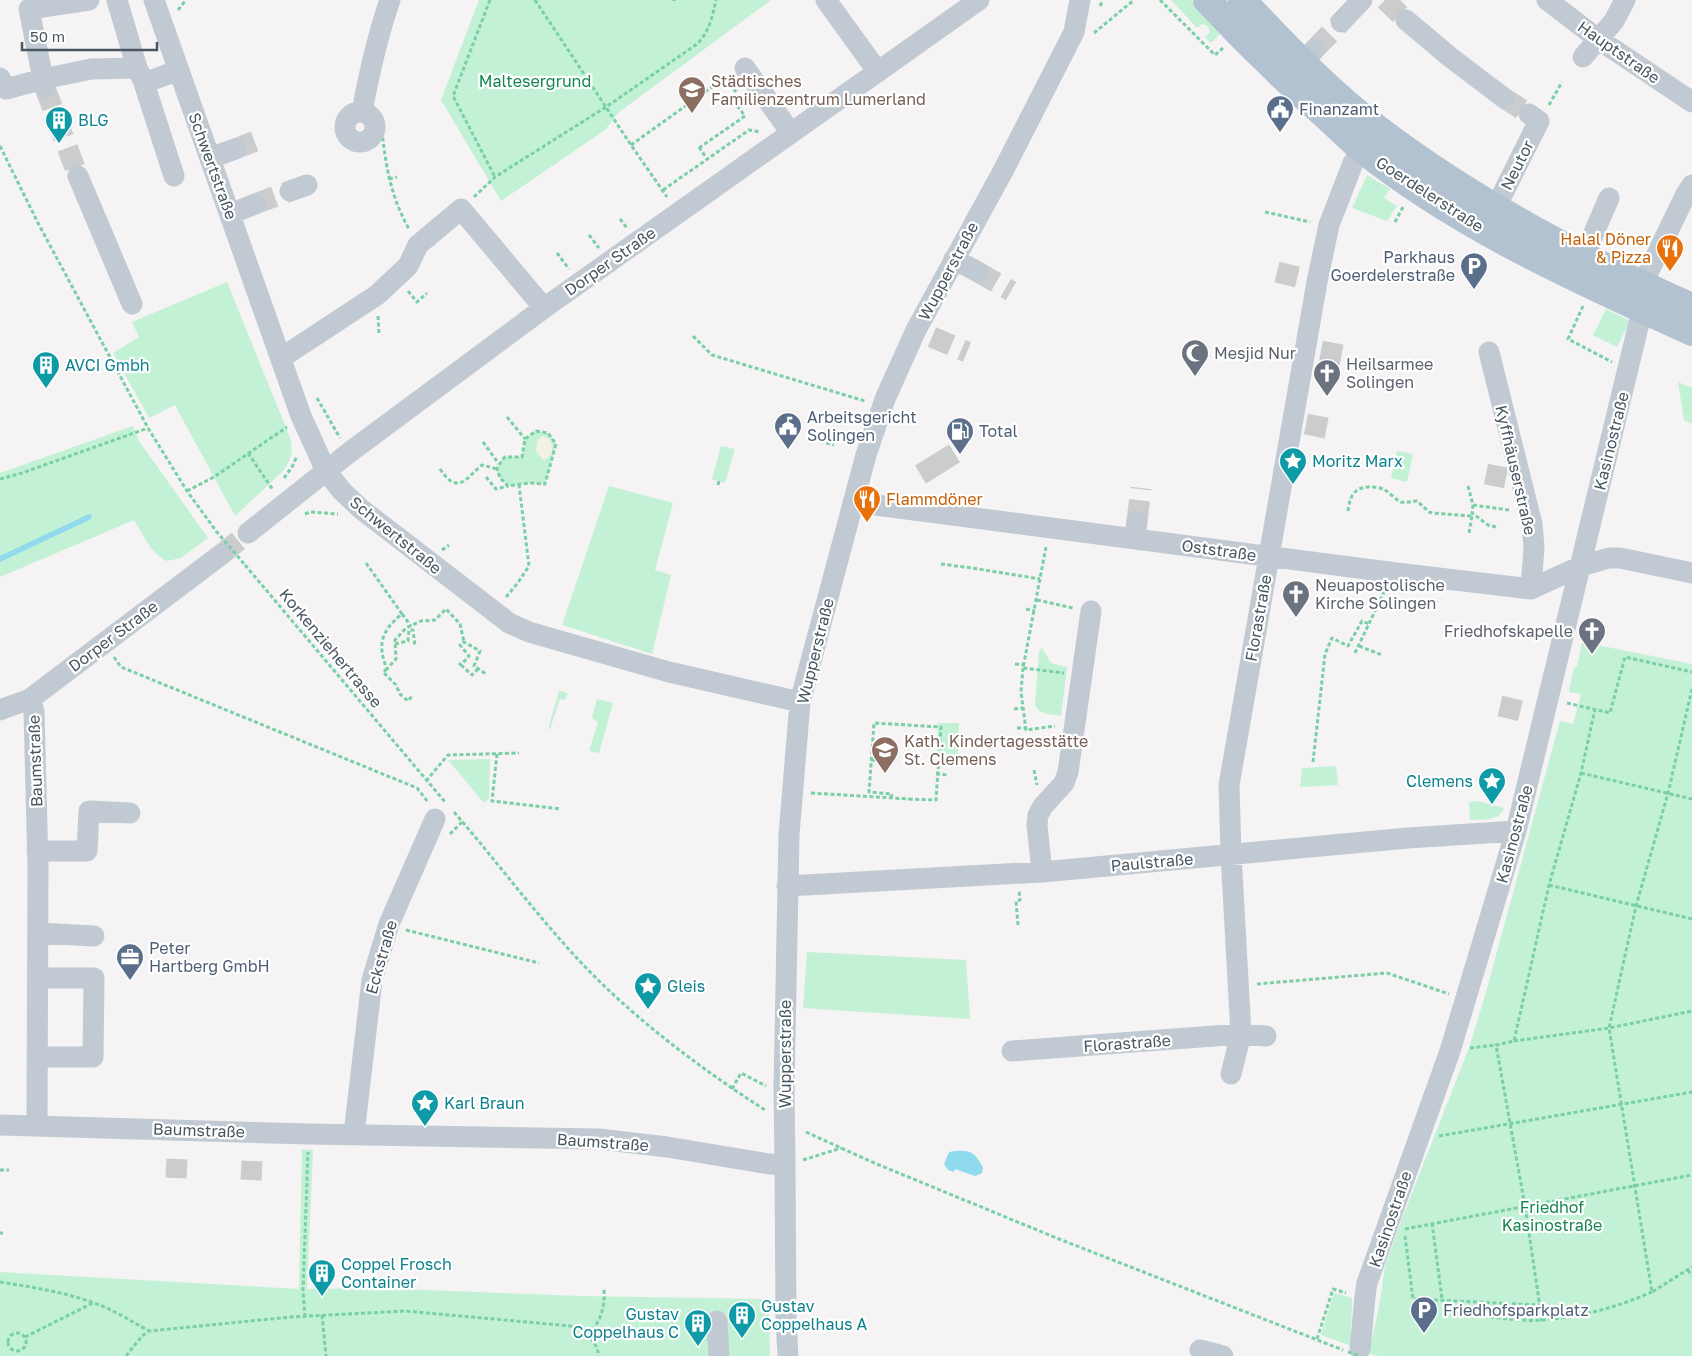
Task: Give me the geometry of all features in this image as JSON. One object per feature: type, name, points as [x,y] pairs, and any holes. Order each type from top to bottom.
[{"type":"main road","name":"Goerdelerstraße","points":[[1207,0],[1285,80],[1370,139],[1425,163],[1495,209],[1584,256],[1692,332]]},
{"type":"main road","name":"Goerdelerstraße","points":[[1242,0],[1308,56],[1370,139],[1411,184],[1469,222],[1521,250],[1643,298],[1692,307]]},
{"type":"street","points":[[44,84],[29,9],[89,0]]},
{"type":"street","points":[[117,0],[140,76],[174,176]]},
{"type":"street","points":[[362,112],[376,41],[390,0]]},
{"type":"street","points":[[826,0],[878,72]]},
{"type":"street","name":"Dorper Straße","points":[[248,533],[326,471],[544,308],[979,0]]},
{"type":"street","name":"Wupperstraße","points":[[788,1356],[786,1320],[794,1162],[777,1088],[791,805],[800,702],[868,446],[882,407],[924,333],[954,259],[1003,170],[1074,32],[1080,0]]},
{"type":"street","points":[[1341,22],[1362,0]]},
{"type":"street","name":"Hauptstraße","points":[[1547,0],[1598,39],[1692,102]]},
{"type":"street","points":[[1583,57],[1614,21],[1625,0]]},
{"type":"street","name":"Schwertstraße","points":[[156,1],[301,416],[326,471],[342,491],[361,509],[509,623],[530,632],[669,672],[800,702]]},
{"type":"street","points":[[1406,20],[1450,57],[1504,98]]},
{"type":"street","points":[[745,68],[791,134]]},
{"type":"street","points":[[0,78],[6,89],[44,84],[91,69],[140,76],[179,70]]},
{"type":"street","name":"Neutor","points":[[1495,209],[1539,114]]},
{"type":"street","name":"Florastraße","points":[[1231,1074],[1241,1034],[1229,785],[1268,557],[1299,423],[1313,350],[1311,280],[1353,163],[1370,139]]},
{"type":"street","points":[[210,158],[235,149]]},
{"type":"street","points":[[78,176],[132,304]]},
{"type":"street","name":"Kasinostraße","points":[[1356,1353],[1363,1328],[1363,1306],[1367,1283],[1450,1051],[1516,831],[1541,709],[1581,566],[1640,323],[1643,298],[1686,194],[1692,185]]},
{"type":"street","points":[[1584,256],[1609,198]]},
{"type":"street","points":[[230,214],[255,204]]},
{"type":"street","points":[[281,358],[377,295],[408,266],[418,245],[461,209],[544,308]]},
{"type":"street","points":[[954,259],[978,272]]},
{"type":"street","name":"Kyffhäuserstraße","points":[[1489,352],[1529,512],[1534,547],[1531,589]]},
{"type":"street","name":"Oststraße","points":[[853,502],[1130,529],[1393,580],[1531,589]]},
{"type":"street","name":"Dorper Straße","points":[[0,710],[30,699],[222,554]]},
{"type":"street","points":[[1531,589],[1581,566],[1609,558],[1620,558],[1692,573]]},
{"type":"street","points":[[1042,872],[1038,815],[1043,806],[1064,783],[1068,772],[1091,612]]},
{"type":"street","name":"Baumstraße","points":[[30,699],[34,711],[38,856],[37,1125],[309,1134],[600,1139],[667,1147],[769,1164],[794,1162]]},
{"type":"street","points":[[38,856],[87,851],[89,811],[130,813]]},
{"type":"street","name":"Eckstraße","points":[[354,1134],[372,980],[389,924],[437,815]]},
{"type":"street","name":"Paulstraße","points":[[787,886],[1042,872],[1408,838],[1516,831]]},
{"type":"street","points":[[38,856],[87,860]]},
{"type":"street","points":[[38,933],[94,936]]},
{"type":"street","points":[[38,978],[94,978],[93,1057],[38,1057]]},
{"type":"street","name":"Florastraße","points":[[1012,1051],[1241,1034],[1266,1036]]},
{"type":"street","points":[[0,1125],[37,1125]]},
{"type":"street","points":[[717,1321],[719,1356]]},
{"type":"street","points":[[1200,1350],[1223,1356]]},
{"type":"path","points":[[176,16],[181,2],[186,0]]},
{"type":"path","points":[[490,0],[453,96],[495,177]]},
{"type":"path","points":[[536,0],[631,145],[672,203]]},
{"type":"path","points":[[461,209],[495,177],[606,107],[697,44],[709,28],[716,0]]},
{"type":"path","points":[[1088,37],[1134,0]]},
{"type":"path","points":[[1160,0],[1215,56],[1225,46]]},
{"type":"path","points":[[631,145],[723,79],[726,87],[730,84],[735,91],[738,89]]},
{"type":"path","points":[[1539,114],[1562,82]]},
{"type":"path","points":[[707,159],[699,147],[745,116],[736,102],[744,98]]},
{"type":"path","points":[[381,123],[388,122]]},
{"type":"path","name":"Korkenziehertrasse","points":[[0,146],[38,223],[148,428],[186,492],[216,531],[426,781],[448,755],[497,754]]},
{"type":"path","points":[[383,151],[399,213],[418,245]]},
{"type":"path","points":[[389,179],[397,176]]},
{"type":"path","points":[[1395,222],[1403,207]]},
{"type":"path","points":[[1265,212],[1311,222]]},
{"type":"path","points":[[589,236],[602,253]]},
{"type":"path","points":[[557,252],[572,274]]},
{"type":"path","points":[[1588,298],[1568,339],[1616,365],[1629,368]]},
{"type":"path","points":[[694,336],[712,355],[871,403]]},
{"type":"path","points":[[316,397],[341,439]]},
{"type":"path","points":[[507,416],[525,438],[522,457],[505,457],[497,469],[500,478],[508,486]]},
{"type":"path","points":[[186,492],[214,477],[290,425],[292,431]]},
{"type":"path","points":[[0,479],[148,428]]},
{"type":"path","points":[[834,445],[820,441],[824,430],[858,440]]},
{"type":"path","points":[[486,477],[496,489],[529,483],[545,484],[556,450],[556,444],[548,433],[536,431],[525,438]]},
{"type":"path","points":[[483,442],[499,464]]},
{"type":"path","points":[[283,479],[292,467],[297,456],[297,450]]},
{"type":"path","points":[[248,453],[274,491],[278,485]]},
{"type":"path","points":[[440,469],[450,480],[458,483],[465,482],[482,464],[497,469]]},
{"type":"path","points":[[501,603],[529,566],[519,485]]},
{"type":"path","points":[[1468,486],[1474,505],[1469,533]]},
{"type":"path","points":[[1348,511],[1350,498],[1354,492],[1378,487],[1400,501],[1417,501],[1429,512],[1472,514],[1488,525],[1496,527]]},
{"type":"path","points":[[1474,505],[1529,512]]},
{"type":"path","points":[[1025,728],[1021,692],[1024,666],[1046,547]]},
{"type":"path","points":[[366,563],[410,626]]},
{"type":"path","points":[[941,564],[1040,579]]},
{"type":"path","points":[[1355,653],[1393,580]]},
{"type":"path","points":[[1037,600],[1091,612]]},
{"type":"path","points":[[412,696],[408,701],[383,672],[396,659],[395,640],[410,626],[421,621],[435,620],[446,609],[460,624],[464,642],[480,651],[474,666],[486,674]]},
{"type":"path","points":[[1026,609],[1034,611]]},
{"type":"path","points":[[387,669],[380,648],[384,634],[391,623],[402,614]]},
{"type":"path","points":[[1313,762],[1325,654],[1332,638],[1348,646],[1362,621],[1369,624]]},
{"type":"path","points":[[395,644],[408,641],[409,630],[413,630],[415,646]]},
{"type":"path","points":[[464,642],[460,645],[469,656],[460,664],[472,675],[478,669]]},
{"type":"path","points":[[1359,646],[1382,655]]},
{"type":"path","points":[[111,652],[121,667],[417,788],[437,815],[453,831]]},
{"type":"path","points":[[1541,709],[1595,709],[1610,713],[1625,657],[1692,672]]},
{"type":"path","points":[[1015,664],[1069,673]]},
{"type":"path","points":[[1652,1292],[1609,1028],[1636,906],[1668,793],[1692,689]]},
{"type":"path","points":[[1014,708],[1023,708]]},
{"type":"path","points":[[1514,1041],[1550,885],[1581,773],[1595,709]]},
{"type":"path","points":[[806,793],[891,798],[909,798],[936,800],[941,727],[874,723],[869,792],[892,794],[891,798]]},
{"type":"path","points":[[1017,728],[1025,728],[1026,730],[1063,725]]},
{"type":"path","points":[[519,753],[497,754],[492,801],[561,809]]},
{"type":"path","points":[[871,760],[896,761]]},
{"type":"path","points":[[1581,773],[1692,799]]},
{"type":"path","points":[[937,774],[948,775]]},
{"type":"path","points":[[449,834],[462,822],[559,938],[593,974],[680,1052],[732,1089],[766,1110]]},
{"type":"path","points":[[1018,882],[1020,900],[1016,901],[1018,925]]},
{"type":"path","points":[[1550,885],[1692,919]]},
{"type":"path","points":[[404,929],[539,963]]},
{"type":"path","points":[[1256,984],[1387,973],[1457,996]]},
{"type":"path","points":[[1465,1048],[1609,1028],[1692,1011]]},
{"type":"path","points":[[1496,1045],[1525,1206],[1542,1321]]},
{"type":"path","points":[[732,1089],[741,1073],[777,1088]]},
{"type":"path","points":[[1434,1136],[1692,1092]]},
{"type":"path","points":[[806,1132],[1058,1239],[1317,1340],[1356,1353]]},
{"type":"path","points":[[305,1316],[303,1290],[309,1134]]},
{"type":"path","points":[[794,1162],[841,1148]]},
{"type":"path","points":[[0,1170],[9,1170]]},
{"type":"path","points":[[1540,1305],[1413,1299],[1404,1229],[1692,1175]]},
{"type":"path","points":[[1432,1223],[1442,1299]]},
{"type":"path","points":[[1477,1316],[1542,1321],[1583,1314],[1626,1304],[1652,1292],[1692,1267]]},
{"type":"path","points":[[1688,1270],[1692,1276]]},
{"type":"path","points":[[0,1282],[67,1295],[94,1303],[117,1313],[149,1331]]},
{"type":"path","points":[[588,1335],[601,1318],[604,1289]]},
{"type":"path","points":[[1317,1340],[1333,1289],[1348,1293]]},
{"type":"path","points":[[25,1337],[94,1303]]},
{"type":"path","points":[[126,1356],[142,1336],[149,1331],[305,1316],[405,1312],[571,1326],[588,1335],[596,1344],[599,1356]]},
{"type":"path","points":[[322,1315],[326,1356]]},
{"type":"path","points":[[14,1333],[20,1333],[25,1337],[25,1346],[21,1350],[15,1351],[8,1346],[9,1337],[14,1333]]},
{"type":"green space","name":"Maltesergrund","points":[[479,0],[771,0],[619,112],[605,130],[501,201],[441,100]]},
{"type":"green space","points":[[1171,0],[1191,0],[1222,32],[1211,43],[1205,37],[1210,32],[1208,26],[1202,24],[1197,28]]},
{"type":"green space","points":[[1367,175],[1390,189],[1384,198],[1397,206],[1387,221],[1352,208]]},
{"type":"green space","points":[[227,282],[291,440],[292,449],[290,460],[283,471],[235,516],[175,405],[149,418],[113,353],[139,337],[132,322]]},
{"type":"green space","points":[[1606,309],[1630,321],[1617,347],[1593,335]]},
{"type":"green space","points":[[1678,382],[1692,388],[1692,424],[1684,420]]},
{"type":"green space","points":[[133,426],[139,441],[208,538],[181,558],[167,561],[151,548],[134,520],[0,577],[0,473]]},
{"type":"green space","points":[[536,431],[548,433],[556,444],[545,484],[529,483],[508,486],[500,478],[497,469],[505,457],[522,457],[525,439]]},
{"type":"green space","points":[[721,446],[735,449],[725,483],[712,479]]},
{"type":"green space","points":[[1397,451],[1413,454],[1407,482],[1391,478]]},
{"type":"green space","points":[[609,486],[673,503],[655,570],[671,575],[652,654],[562,625]]},
{"type":"green space","name":"Friedhof Kasinostraße","points":[[1582,642],[1692,664],[1692,1356],[1377,1356],[1369,1353],[1379,1307],[1385,1266],[1469,1048],[1560,721],[1573,724],[1581,694],[1569,692]]},
{"type":"green space","points":[[1042,648],[1051,663],[1067,667],[1061,716],[1039,711],[1035,705],[1039,651]]},
{"type":"green space","points":[[559,691],[568,693],[565,700],[560,699],[550,729],[548,729]]},
{"type":"green space","points":[[597,699],[613,703],[599,753],[589,751],[598,722],[592,718]]},
{"type":"green space","points":[[938,723],[959,723],[958,758],[936,757]]},
{"type":"green space","points":[[490,759],[489,799],[484,803],[448,760]]},
{"type":"green space","points":[[1336,766],[1338,785],[1300,787],[1302,768]]},
{"type":"green space","points":[[1478,801],[1504,808],[1494,818],[1470,820],[1469,802]]},
{"type":"green space","points":[[807,952],[966,960],[970,1019],[803,1008]]},
{"type":"green space","points":[[302,1149],[313,1150],[307,1289],[374,1288],[580,1296],[769,1299],[770,1356],[0,1356],[0,1272],[299,1289]]},
{"type":"green space","points":[[1334,1293],[1352,1298],[1351,1346],[1321,1335]]},
{"type":"sand","points":[[543,436],[551,442],[552,451],[549,457],[543,460],[536,451],[537,441]]},
{"type":"water","points":[[966,1151],[973,1154],[983,1168],[982,1173],[975,1176],[955,1169],[954,1172],[948,1170],[944,1164],[949,1152]]},
{"type":"waterway","points":[[0,559],[89,517]]},
{"type":"tunnel","points":[[1385,0],[1406,20]]},
{"type":"tunnel","points":[[1315,49],[1341,22]]},
{"type":"tunnel","points":[[45,88],[78,176]]},
{"type":"tunnel","points":[[1504,98],[1529,114]]},
{"type":"tunnel","points":[[235,149],[258,140]]},
{"type":"tunnel","points":[[255,204],[290,191]]},
{"type":"tunnel","points":[[978,272],[1011,291]]},
{"type":"tunnel","points":[[1277,272],[1306,279]]},
{"type":"tunnel","points":[[932,337],[967,352]]},
{"type":"tunnel","points":[[1321,351],[1347,356]]},
{"type":"tunnel","points":[[1306,424],[1336,430]]},
{"type":"tunnel","points":[[940,450],[955,474]]},
{"type":"tunnel","points":[[924,460],[938,483]]},
{"type":"tunnel","points":[[1486,474],[1506,478]]},
{"type":"tunnel","points":[[1137,521],[1141,488]]},
{"type":"tunnel","points":[[222,554],[248,533]]},
{"type":"tunnel","points":[[1500,706],[1530,713]]},
{"type":"tunnel","points":[[176,1178],[177,1159]]},
{"type":"tunnel","points":[[251,1180],[252,1161]]},
{"type":"place","name":"Städtisches Familienzentrum Lumerland","points":[[692,114]]},
{"type":"place","name":"Finanzamt","points":[[1280,133]]},
{"type":"place","name":"BLG","points":[[59,144]]},
{"type":"place","name":"Halal Döner & Pizza","points":[[1670,272]]},
{"type":"place","name":"Parkhaus Goerdelerstraße","points":[[1474,290]]},
{"type":"place","name":"Mesjid Nur","points":[[1195,377]]},
{"type":"place","name":"AVCI Gmbh","points":[[46,389]]},
{"type":"place","name":"Heilsarmee Solingen","points":[[1327,397]]},
{"type":"place","name":"Arbeitsgericht Solingen","points":[[788,450]]},
{"type":"place","name":"Total","points":[[960,455]]},
{"type":"place","name":"Moritz Marx","points":[[1293,485]]},
{"type":"place","name":"Flammdöner","points":[[867,523]]},
{"type":"place","name":"Neuapostolische Kirche Solingen","points":[[1296,618]]},
{"type":"place","name":"Friedhofskapelle","points":[[1592,655]]},
{"type":"place","name":"Kath. Kindertagesstätte St. Clemens","points":[[885,774]]},
{"type":"place","name":"Clemens","points":[[1492,805]]},
{"type":"place","name":"Peter Hartberg GmbH","points":[[130,981]]},
{"type":"place","name":"Gleis","points":[[648,1010]]},
{"type":"place","name":"Karl Braun","points":[[425,1127]]},
{"type":"place","name":"Coppel Frosch Container","points":[[322,1297]]},
{"type":"place","name":"Friedhofsparkplatz","points":[[1424,1334]]},
{"type":"place","name":"Gustav Coppelhaus A","points":[[742,1339]]},
{"type":"place","name":"Gustav Coppelhaus C","points":[[698,1347]]}]
